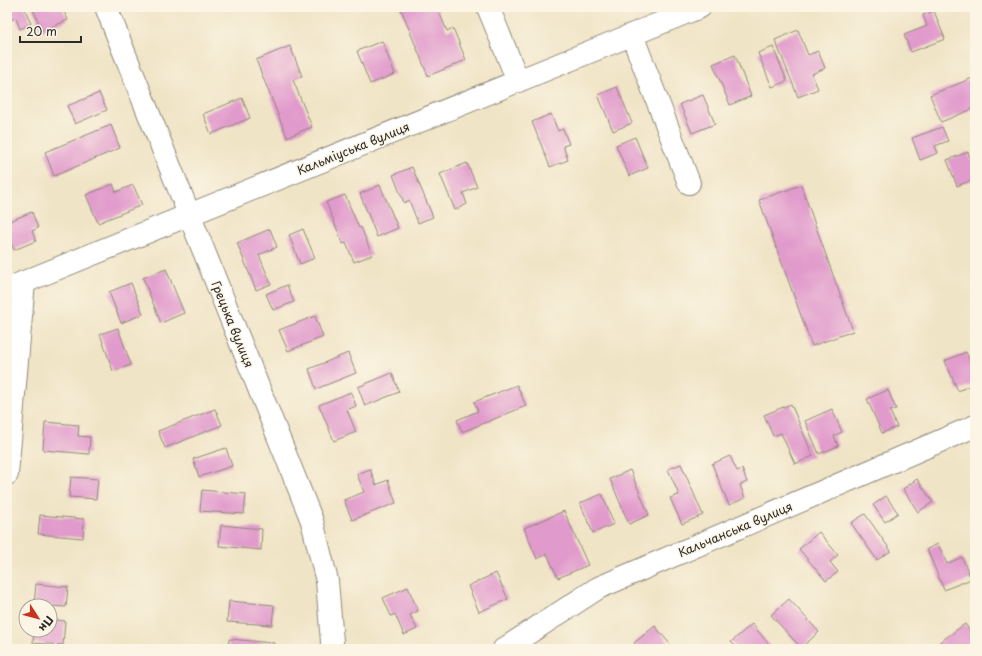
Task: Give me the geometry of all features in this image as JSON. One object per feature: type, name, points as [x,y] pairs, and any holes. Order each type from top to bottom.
[{"type":"street","name":"Грецька вулиця","points":[[106,7],[312,521],[327,581],[332,649]]},
{"type":"street","points":[[488,7],[518,81]]},
{"type":"street","name":"Кальміуська вулиця","points":[[16,286],[700,7]]},
{"type":"street","points":[[632,34],[689,183]]},
{"type":"street","points":[[7,474],[16,286]]},
{"type":"street","name":"Кальчанська вулиця","points":[[504,649],[598,588],[975,426]]},
{"type":"building","points":[[7,7],[24,7],[31,24],[20,29],[16,18],[7,21]]},
{"type":"building","points":[[32,7],[62,7],[68,20],[42,31]]},
{"type":"building","points":[[400,7],[437,7],[447,31],[453,28],[466,60],[428,76]]},
{"type":"building","points":[[934,11],[945,39],[911,52],[904,35],[927,26],[923,15]]},
{"type":"building","points":[[798,30],[808,55],[818,51],[825,68],[812,74],[818,89],[798,97],[775,40]]},
{"type":"building","points":[[382,41],[395,74],[370,84],[357,51]]},
{"type":"building","points":[[290,46],[302,76],[293,80],[312,127],[287,137],[256,60]]},
{"type":"building","points":[[773,47],[787,81],[772,87],[758,53]]},
{"type":"building","points":[[735,55],[751,96],[730,105],[713,64]]},
{"type":"building","points":[[975,77],[975,108],[941,122],[930,95]]},
{"type":"building","points":[[617,87],[632,123],[613,131],[598,95]]},
{"type":"building","points":[[99,93],[107,110],[75,124],[67,106]]},
{"type":"building","points":[[703,95],[715,124],[692,133],[680,104]]},
{"type":"building","points":[[242,98],[250,118],[211,134],[203,114]]},
{"type":"building","points":[[551,114],[558,131],[563,129],[569,144],[563,146],[568,160],[550,167],[532,122]]},
{"type":"building","points":[[111,125],[120,148],[54,176],[45,152]]},
{"type":"building","points":[[942,127],[948,141],[935,146],[938,153],[920,160],[912,138]]},
{"type":"building","points":[[635,137],[648,168],[629,176],[616,145]]},
{"type":"building","points":[[968,152],[971,161],[975,159],[975,179],[957,186],[947,160]]},
{"type":"building","points":[[467,163],[477,187],[463,193],[467,204],[455,210],[440,174]]},
{"type":"building","points":[[412,167],[433,217],[418,223],[409,200],[404,203],[393,175]]},
{"type":"building","points":[[113,184],[116,192],[133,185],[142,205],[98,223],[86,195]]},
{"type":"building","points":[[380,185],[398,228],[377,237],[360,194]]},
{"type":"building","points":[[801,185],[853,331],[812,346],[759,200]]},
{"type":"building","points":[[345,195],[359,228],[361,227],[372,255],[354,262],[346,243],[343,244],[326,202]]},
{"type":"building","points":[[32,212],[38,228],[32,231],[36,241],[14,250],[7,233],[7,222]]},
{"type":"building","points":[[270,229],[277,247],[259,255],[271,284],[256,290],[237,243]]},
{"type":"building","points":[[303,229],[315,258],[300,264],[289,235]]},
{"type":"building","points":[[166,269],[184,313],[161,323],[143,278]]},
{"type":"building","points":[[131,283],[143,314],[121,323],[109,292]]},
{"type":"building","points":[[287,285],[294,302],[273,310],[266,294]]},
{"type":"building","points":[[315,316],[323,337],[288,351],[279,330]]},
{"type":"building","points":[[118,328],[131,365],[113,371],[100,334]]},
{"type":"building","points":[[966,352],[975,373],[975,394],[971,385],[958,391],[945,361]]},
{"type":"building","points":[[348,353],[356,373],[316,389],[309,369]]},
{"type":"building","points":[[392,373],[399,392],[365,406],[358,387]]},
{"type":"building","points":[[517,385],[526,406],[462,432],[457,420],[478,411],[474,402]]},
{"type":"building","points":[[888,390],[896,409],[890,411],[897,427],[882,433],[867,399]]},
{"type":"building","points":[[351,392],[356,406],[347,410],[356,432],[334,441],[319,405]]},
{"type":"building","points":[[791,404],[813,456],[795,464],[781,433],[773,436],[764,415]]},
{"type":"building","points":[[215,409],[222,425],[165,448],[158,431]]},
{"type":"building","points":[[832,409],[842,432],[834,436],[838,446],[819,454],[805,421]]},
{"type":"building","points":[[45,422],[79,425],[78,436],[90,437],[89,454],[43,450]]},
{"type":"building","points":[[226,448],[232,466],[199,477],[193,459]]},
{"type":"building","points":[[730,456],[737,471],[742,469],[747,482],[740,485],[745,498],[729,505],[712,464]]},
{"type":"building","points":[[681,464],[703,515],[682,524],[670,498],[679,495],[668,469]]},
{"type":"building","points":[[370,469],[376,485],[388,480],[396,503],[352,520],[344,500],[364,492],[357,474]]},
{"type":"building","points":[[630,470],[649,515],[629,524],[610,479]]},
{"type":"building","points":[[71,477],[98,479],[96,499],[69,497]]},
{"type":"building","points":[[917,479],[933,502],[918,512],[903,489]]},
{"type":"building","points":[[202,490],[246,494],[244,514],[200,511]]},
{"type":"building","points":[[602,494],[614,524],[593,533],[580,503]]},
{"type":"building","points":[[886,496],[898,513],[885,522],[873,505]]},
{"type":"building","points":[[564,511],[588,565],[558,578],[547,554],[537,559],[524,528]]},
{"type":"building","points":[[865,514],[891,551],[877,560],[851,523]]},
{"type":"building","points":[[40,515],[84,519],[83,538],[38,534]]},
{"type":"building","points":[[221,525],[262,529],[261,550],[219,546]]},
{"type":"building","points":[[819,532],[838,555],[830,562],[838,572],[826,581],[799,549]]},
{"type":"building","points":[[938,544],[947,564],[962,557],[971,579],[944,590],[927,549]]},
{"type":"building","points":[[496,573],[508,599],[479,612],[468,586]]},
{"type":"building","points":[[36,584],[68,587],[66,607],[58,606],[58,598],[35,598]]},
{"type":"building","points":[[408,587],[418,611],[410,615],[417,629],[404,635],[395,614],[391,616],[383,598]]},
{"type":"building","points":[[789,599],[819,632],[801,648],[771,615]]},
{"type":"building","points":[[229,601],[274,605],[272,625],[227,622]]},
{"type":"building","points":[[58,620],[65,621],[63,645],[33,643],[33,638],[58,638]]},
{"type":"building","points":[[752,624],[773,649],[738,649],[731,642]]},
{"type":"building","points":[[965,624],[975,638],[975,649],[934,649],[933,647]]},
{"type":"building","points":[[655,626],[674,649],[639,649],[634,643]]},
{"type":"building","points":[[229,639],[274,643],[273,649],[228,649]]}]
